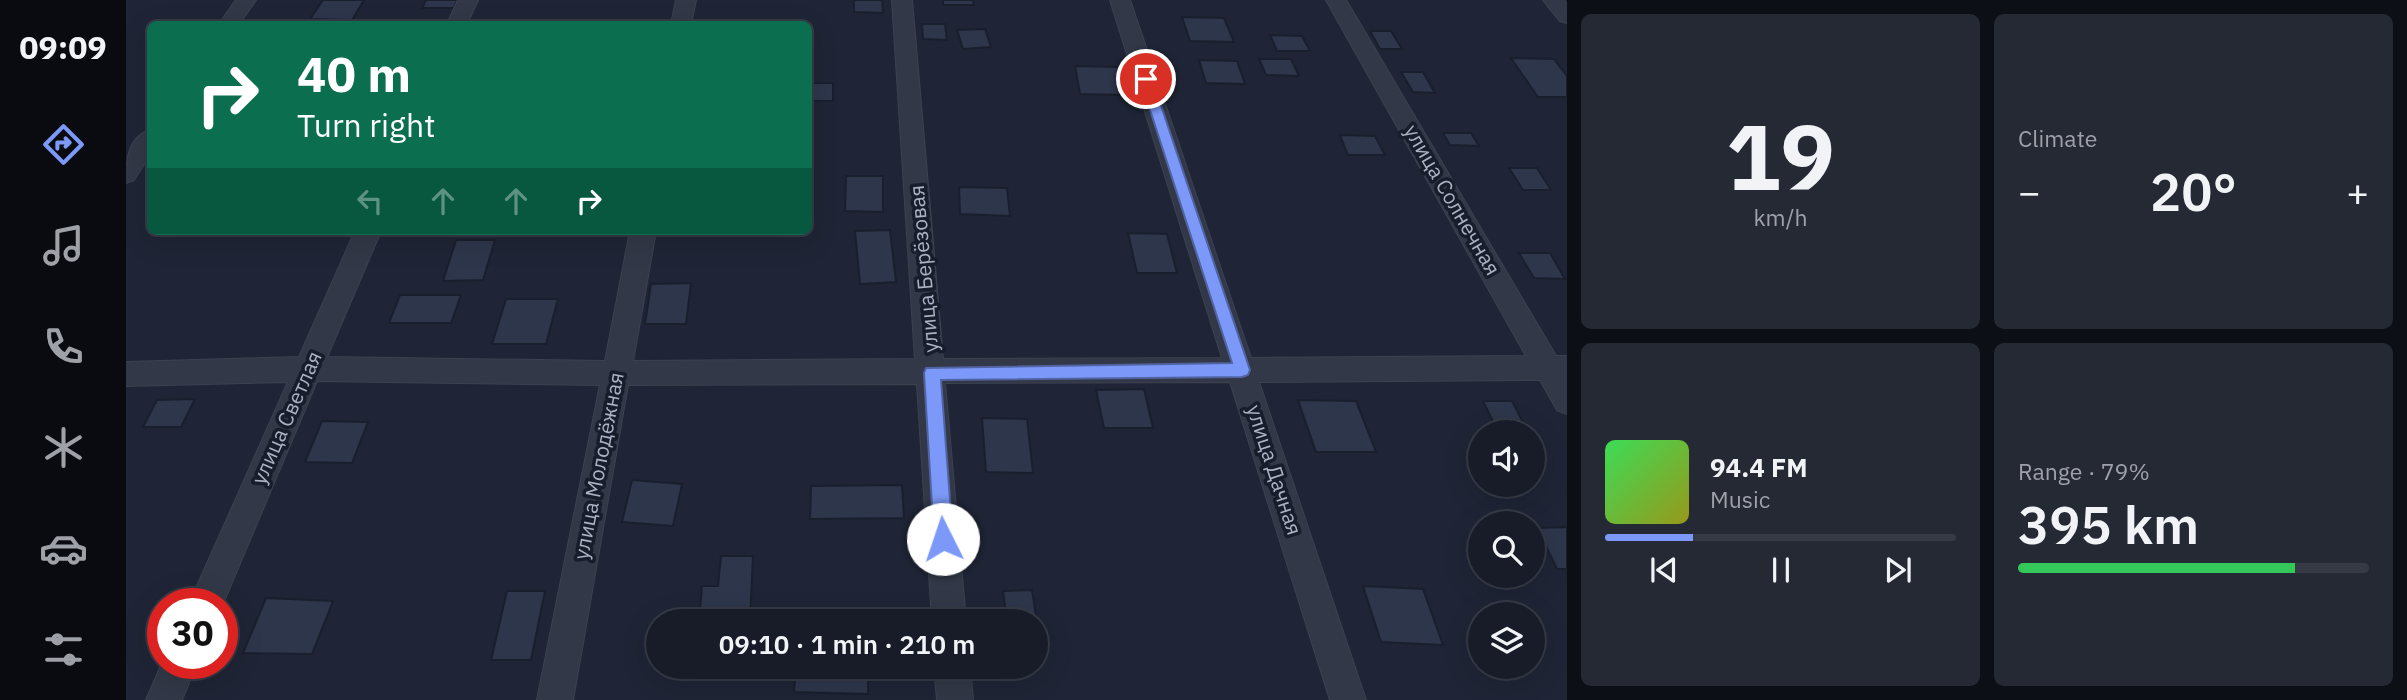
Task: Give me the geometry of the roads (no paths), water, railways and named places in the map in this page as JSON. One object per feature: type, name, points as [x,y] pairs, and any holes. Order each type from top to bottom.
[{"type":"street","points":[[231,21],[246,0]]},
{"type":"street","points":[[458,21],[468,0]]},
{"type":"street","points":[[682,21],[685,0]]},
{"type":"street","name":"улица Берёзовая","points":[[902,0],[948,609]]},
{"type":"street","name":"улица Дачная","points":[[1120,0],[1348,700]]},
{"type":"street","name":"улица Солнечная","points":[[1336,0],[1558,368],[1567,401]]},
{"type":"street","points":[[1553,0],[1567,18]]},
{"type":"street","points":[[126,174],[147,142]]},
{"type":"street","name":"улица Светлая","points":[[213,588],[366,235]]},
{"type":"street","name":"улица Молодёжная","points":[[555,700],[642,235]]},
{"type":"street","points":[[126,374],[309,369],[932,373],[1558,368]]},
{"type":"street","points":[[164,700],[173,679]]},
{"type":"street","points":[[953,679],[955,700]]}]
